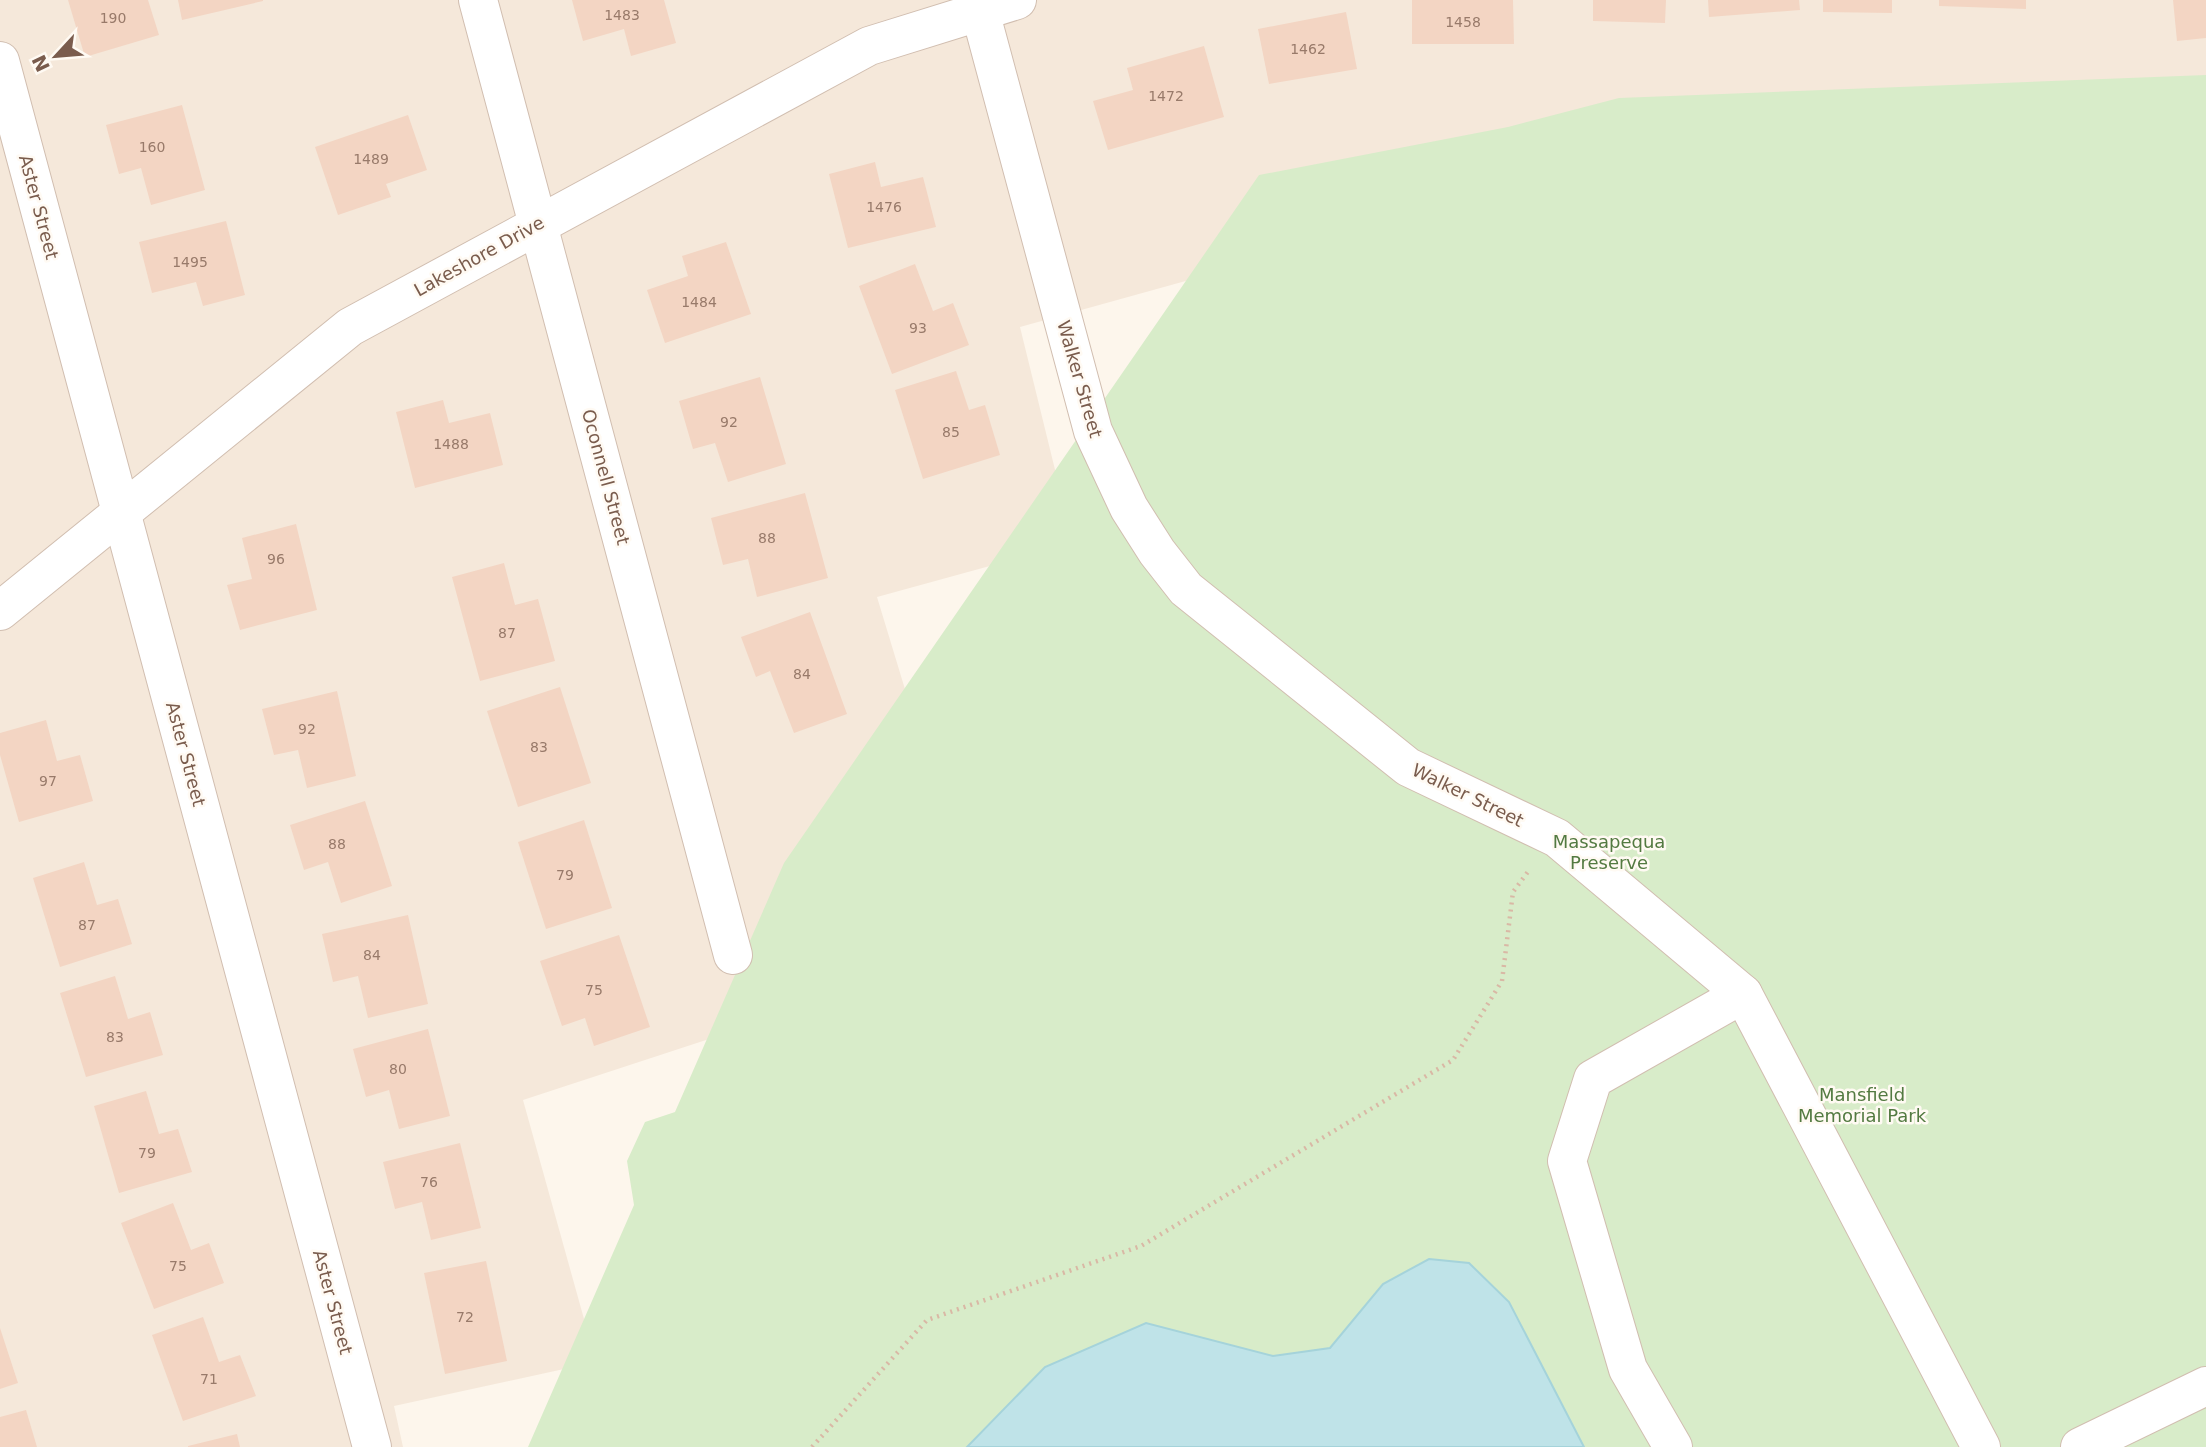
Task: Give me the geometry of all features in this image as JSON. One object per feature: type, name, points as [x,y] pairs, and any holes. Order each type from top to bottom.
[{"type":"street","name":"Oconnell Street","points":[[478,0],[733,955]]},
{"type":"street","name":"Lakeshore Drive","points":[[0,611],[350,327],[869,46],[979,6],[1017,0]]},
{"type":"street","name":"Walker Street","points":[[979,6],[1093,431],[1129,508],[1157,552],[1186,589],[1408,767],[1556,838],[1743,994]]},
{"type":"street","name":"Aster Street","points":[[0,61],[372,1447]]},
{"type":"street","points":[[1673,1447],[1628,1369],[1567,1161],[1593,1079],[1743,994],[1981,1447]]},
{"type":"street","points":[[2080,1447],[2206,1387]]},
{"type":"path","points":[[812,1447],[927,1320],[1141,1246],[1453,1060],[1502,981],[1513,892],[1556,838]]},
{"type":"shaded area","points":[[0,0],[2206,0],[2206,94],[1283,254],[1020,327],[1073,543],[877,597],[945,821],[840,996],[523,1100],[596,1362],[394,1406],[403,1447],[0,1447]]},
{"type":"green space","name":"Massapequa Preserve","points":[[2206,75],[2206,1447],[528,1447],[634,1205],[627,1161],[645,1122],[675,1112],[784,863],[1259,175],[1508,127],[1619,98]]},
{"type":"water","points":[[1429,1259],[1469,1263],[1509,1302],[1584,1447],[967,1447],[1045,1367],[1146,1323],[1273,1356],[1330,1348],[1383,1284]]},
{"type":"building","points":[[68,0],[148,0],[159,35],[85,57]]},
{"type":"building","points":[[178,0],[263,0],[263,1],[182,20]]},
{"type":"building","points":[[572,0],[664,0],[676,43],[631,56],[624,29],[583,41]]},
{"type":"building","points":[[1412,0],[1513,0],[1514,44],[1412,44]]},
{"type":"building","points":[[1593,0],[1666,0],[1665,23],[1593,21]]},
{"type":"building","points":[[1708,0],[1799,0],[1800,10],[1709,17]]},
{"type":"building","points":[[1823,0],[1892,0],[1892,13],[1823,12]]},
{"type":"building","points":[[1939,0],[2026,0],[2026,9],[1939,6]]},
{"type":"building","points":[[2173,0],[2206,0],[2206,38],[2177,41]]},
{"type":"building","points":[[1346,12],[1357,69],[1269,84],[1258,29]]},
{"type":"building","points":[[1204,46],[1224,117],[1108,150],[1093,101],[1133,90],[1127,68]]},
{"type":"building","points":[[182,105],[205,190],[151,205],[141,168],[119,174],[106,125]]},
{"type":"building","points":[[408,115],[427,170],[386,184],[391,197],[338,215],[315,147]]},
{"type":"building","points":[[875,162],[881,187],[923,177],[936,227],[848,248],[829,174]]},
{"type":"building","points":[[226,221],[245,295],[203,306],[196,282],[152,293],[139,242]]},
{"type":"building","points":[[726,242],[751,314],[665,343],[647,290],[688,276],[682,256]]},
{"type":"building","points":[[915,264],[933,311],[953,303],[969,345],[892,374],[859,286]]},
{"type":"building","points":[[956,371],[969,410],[985,405],[1000,455],[923,479],[895,390]]},
{"type":"building","points":[[760,377],[786,464],[728,482],[715,443],[693,449],[679,401]]},
{"type":"building","points":[[443,400],[449,423],[490,413],[503,465],[415,488],[396,412]]},
{"type":"building","points":[[805,493],[828,578],[757,597],[748,559],[723,565],[711,518]]},
{"type":"building","points":[[296,524],[317,610],[240,630],[227,585],[252,579],[242,538]]},
{"type":"building","points":[[504,563],[515,605],[538,599],[555,661],[480,681],[452,577]]},
{"type":"building","points":[[810,612],[847,714],[794,733],[770,671],[756,677],[741,637]]},
{"type":"building","points":[[560,687],[591,783],[518,807],[487,711]]},
{"type":"building","points":[[337,691],[356,776],[307,788],[298,750],[274,755],[262,709]]},
{"type":"building","points":[[46,720],[57,761],[80,755],[93,801],[19,822],[0,755],[0,733]]},
{"type":"building","points":[[365,801],[392,886],[341,903],[328,862],[304,870],[290,825]]},
{"type":"building","points":[[584,820],[612,908],[546,929],[518,842]]},
{"type":"building","points":[[84,862],[97,905],[118,899],[132,944],[60,967],[33,878]]},
{"type":"building","points":[[408,915],[428,1004],[368,1018],[358,976],[333,982],[322,934]]},
{"type":"building","points":[[619,935],[650,1027],[594,1046],[585,1018],[562,1026],[540,961]]},
{"type":"building","points":[[115,976],[128,1019],[150,1012],[163,1055],[86,1077],[60,993]]},
{"type":"building","points":[[428,1029],[450,1116],[399,1129],[389,1090],[366,1097],[353,1049]]},
{"type":"building","points":[[146,1091],[159,1134],[178,1129],[192,1172],[119,1193],[94,1106]]},
{"type":"building","points":[[460,1143],[481,1228],[431,1240],[422,1202],[395,1209],[383,1162]]},
{"type":"building","points":[[173,1203],[191,1250],[209,1243],[224,1283],[154,1309],[121,1223]]},
{"type":"building","points":[[486,1261],[507,1361],[445,1374],[424,1273]]},
{"type":"building","points":[[203,1317],[219,1362],[240,1355],[256,1396],[183,1421],[152,1335]]},
{"type":"building","points":[[0,1328],[18,1383],[0,1389]]},
{"type":"building","points":[[26,1410],[37,1447],[0,1447],[0,1417]]},
{"type":"building","points":[[237,1434],[240,1447],[188,1447],[188,1446]]},
{"type":"park label","name":"Mansfield Memorial Park","points":[[1862,1104]]}]
